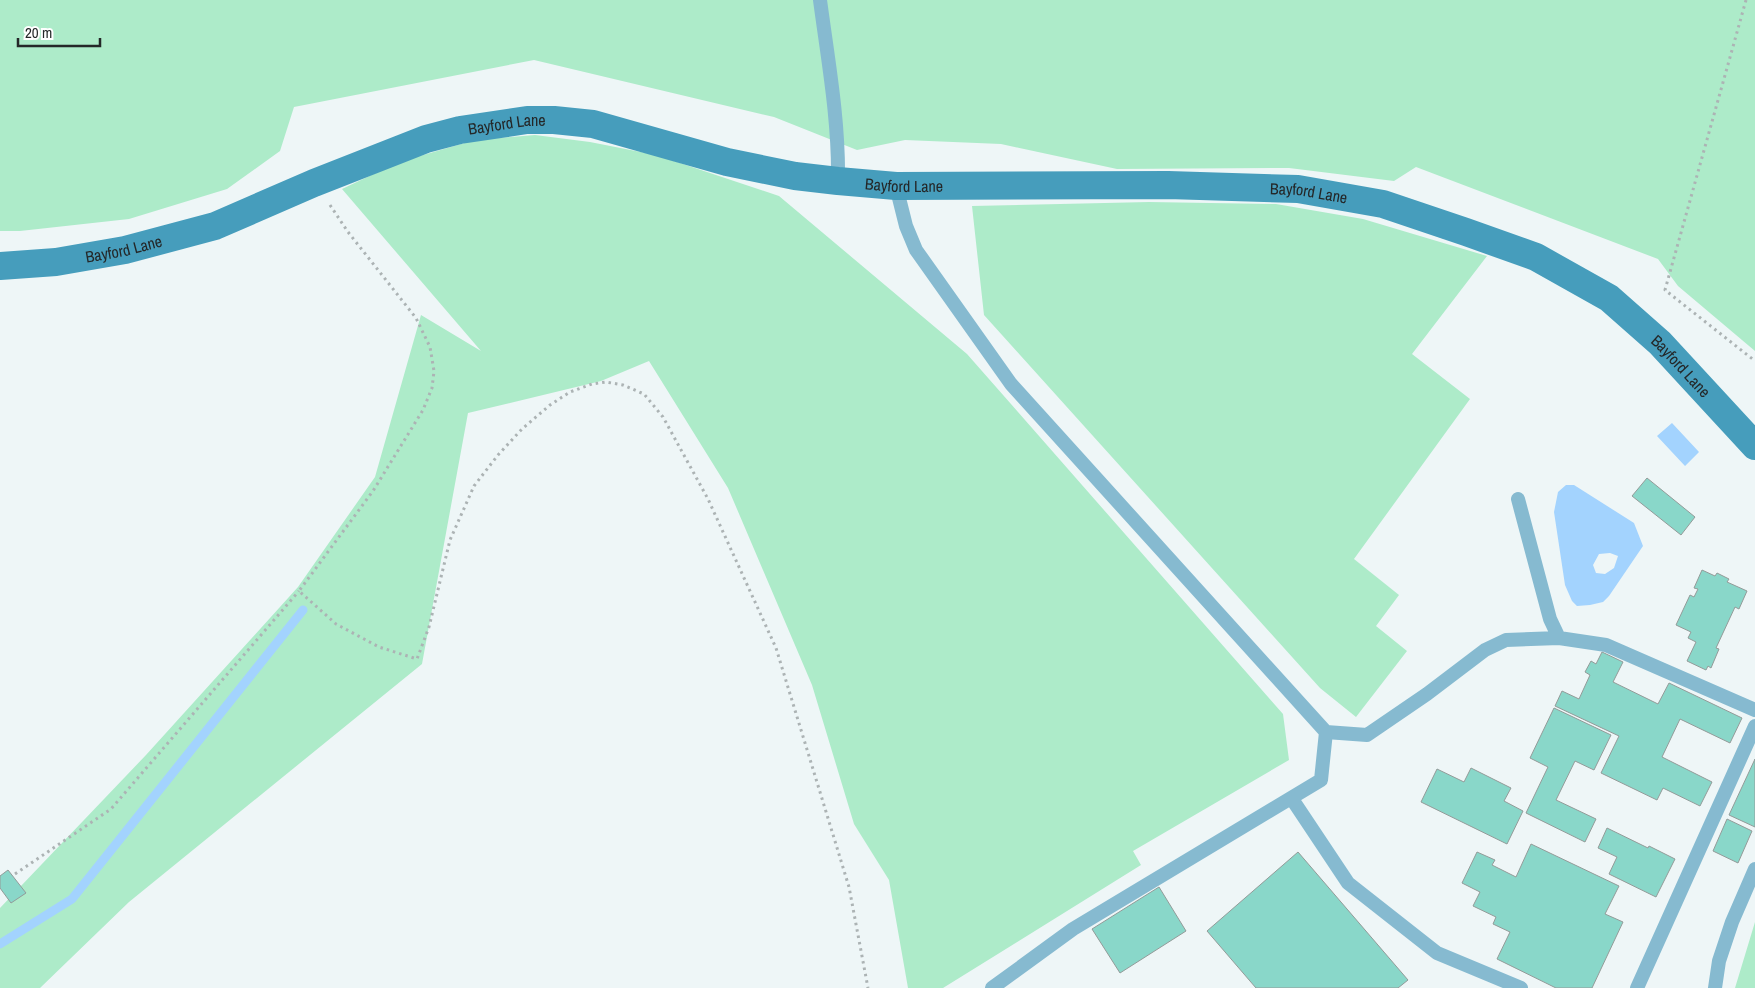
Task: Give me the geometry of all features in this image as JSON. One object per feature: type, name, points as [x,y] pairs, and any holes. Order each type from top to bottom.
[{"type":"street","name":"Bayford Lane","points":[[0,266],[56,262],[124,250],[179,236],[215,226],[314,183],[426,139],[460,130],[526,120],[554,120],[593,124],[727,162],[795,176],[838,181],[896,186],[1168,185],[1298,189],[1383,204],[1536,257],[1609,298],[1660,343],[1755,446]]},
{"type":"lane","points":[[820,0],[839,146],[838,181]]},
{"type":"lane","points":[[896,186],[906,226],[916,250],[1011,384],[1326,732],[1366,735],[1427,694],[1485,650],[1506,640],[1559,638],[1606,645],[1755,710]]},
{"type":"lane","points":[[1518,499],[1550,619],[1559,638]]},
{"type":"lane","points":[[1637,988],[1755,726]]},
{"type":"lane","points":[[992,988],[1073,929],[1321,780],[1326,732]]},
{"type":"lane","points":[[1292,799],[1348,884],[1436,953],[1521,988]]},
{"type":"lane","points":[[1715,988],[1718,962],[1732,922],[1755,869]]},
{"type":"path","points":[[1746,0],[1665,290],[1755,362]]},
{"type":"path","points":[[15,874],[111,809],[299,591],[373,491],[423,410],[432,388],[434,372],[430,347],[416,318],[348,232],[314,183]]},
{"type":"path","points":[[299,591],[336,624],[378,647],[416,659],[428,627],[450,540],[474,486],[498,455],[522,429],[550,405],[570,392],[592,384],[606,382],[623,385],[644,394],[663,417],[708,499],[776,648],[849,887],[868,988]]},
{"type":"green space","points":[[0,0],[1755,0],[1755,351],[1678,286],[1658,259],[1416,167],[1394,181],[1289,168],[1117,169],[1001,144],[905,140],[857,150],[774,117],[534,60],[294,107],[280,151],[227,189],[129,219],[20,231],[0,231]]},
{"type":"green space","points":[[535,135],[590,142],[656,155],[779,196],[967,354],[1283,714],[1289,760],[1133,851],[1141,865],[943,988],[908,988],[889,880],[854,824],[812,685],[728,488],[649,361],[601,381],[468,413],[422,664],[129,902],[40,988],[0,988],[0,908],[146,755],[298,587],[375,477],[421,315],[481,351],[342,189],[399,162],[475,140]]},
{"type":"green space","points":[[1149,202],[1276,204],[1363,219],[1487,256],[1412,354],[1470,399],[1354,559],[1399,595],[1376,626],[1407,651],[1356,717],[1320,688],[984,315],[972,206]]},
{"type":"green space","points":[[1755,922],[1755,988],[1735,988]]},
{"type":"water","points":[[1672,423],[1699,452],[1685,466],[1657,436]]},
{"type":"water","points":[[1566,485],[1574,485],[1634,523],[1643,546],[1603,602],[1577,606],[1572,601],[1565,585],[1554,512],[1558,492]],"holes":[[[1610,553],[1618,556],[1614,568],[1605,574],[1596,573],[1593,565],[1599,554]]]},
{"type":"building","points":[[1647,478],[1695,517],[1681,535],[1632,496]]},
{"type":"building","points":[[1702,570],[1715,576],[1717,573],[1729,579],[1727,582],[1747,591],[1739,609],[1735,607],[1716,648],[1719,649],[1711,668],[1708,666],[1706,670],[1687,661],[1696,642],[1688,638],[1691,632],[1676,625],[1690,595],[1694,597],[1698,589],[1694,588]]},
{"type":"building","points":[[1602,652],[1623,662],[1613,682],[1658,704],[1669,683],[1742,718],[1730,743],[1680,719],[1662,757],[1712,782],[1700,806],[1663,788],[1657,800],[1601,773],[1619,736],[1555,706],[1562,691],[1579,699],[1590,675],[1585,672],[1591,661],[1596,664]]},
{"type":"building","points":[[1554,708],[1611,735],[1594,770],[1575,761],[1556,800],[1596,819],[1585,842],[1526,813],[1548,767],[1530,758]]},
{"type":"building","points":[[1755,759],[1755,827],[1729,815]]},
{"type":"building","points":[[1471,768],[1511,788],[1504,801],[1523,811],[1507,844],[1421,802],[1437,769],[1464,782]]},
{"type":"building","points":[[1727,819],[1752,831],[1738,863],[1713,851]]},
{"type":"building","points":[[1607,828],[1675,859],[1656,897],[1609,874],[1617,857],[1598,848]]},
{"type":"building","points":[[1531,844],[1619,886],[1605,914],[1623,922],[1592,988],[1556,988],[1497,959],[1510,932],[1493,924],[1496,917],[1473,906],[1480,892],[1462,883],[1477,852],[1495,860],[1492,865],[1516,877]]},
{"type":"building","points":[[1298,852],[1408,980],[1398,988],[1256,988],[1207,931]]},
{"type":"building","points":[[8,870],[26,893],[11,903],[0,888],[0,876]]},
{"type":"building","points":[[1159,887],[1186,931],[1120,973],[1092,929]]},
{"type":"waterway","points":[[0,944],[72,899],[303,610]]}]
